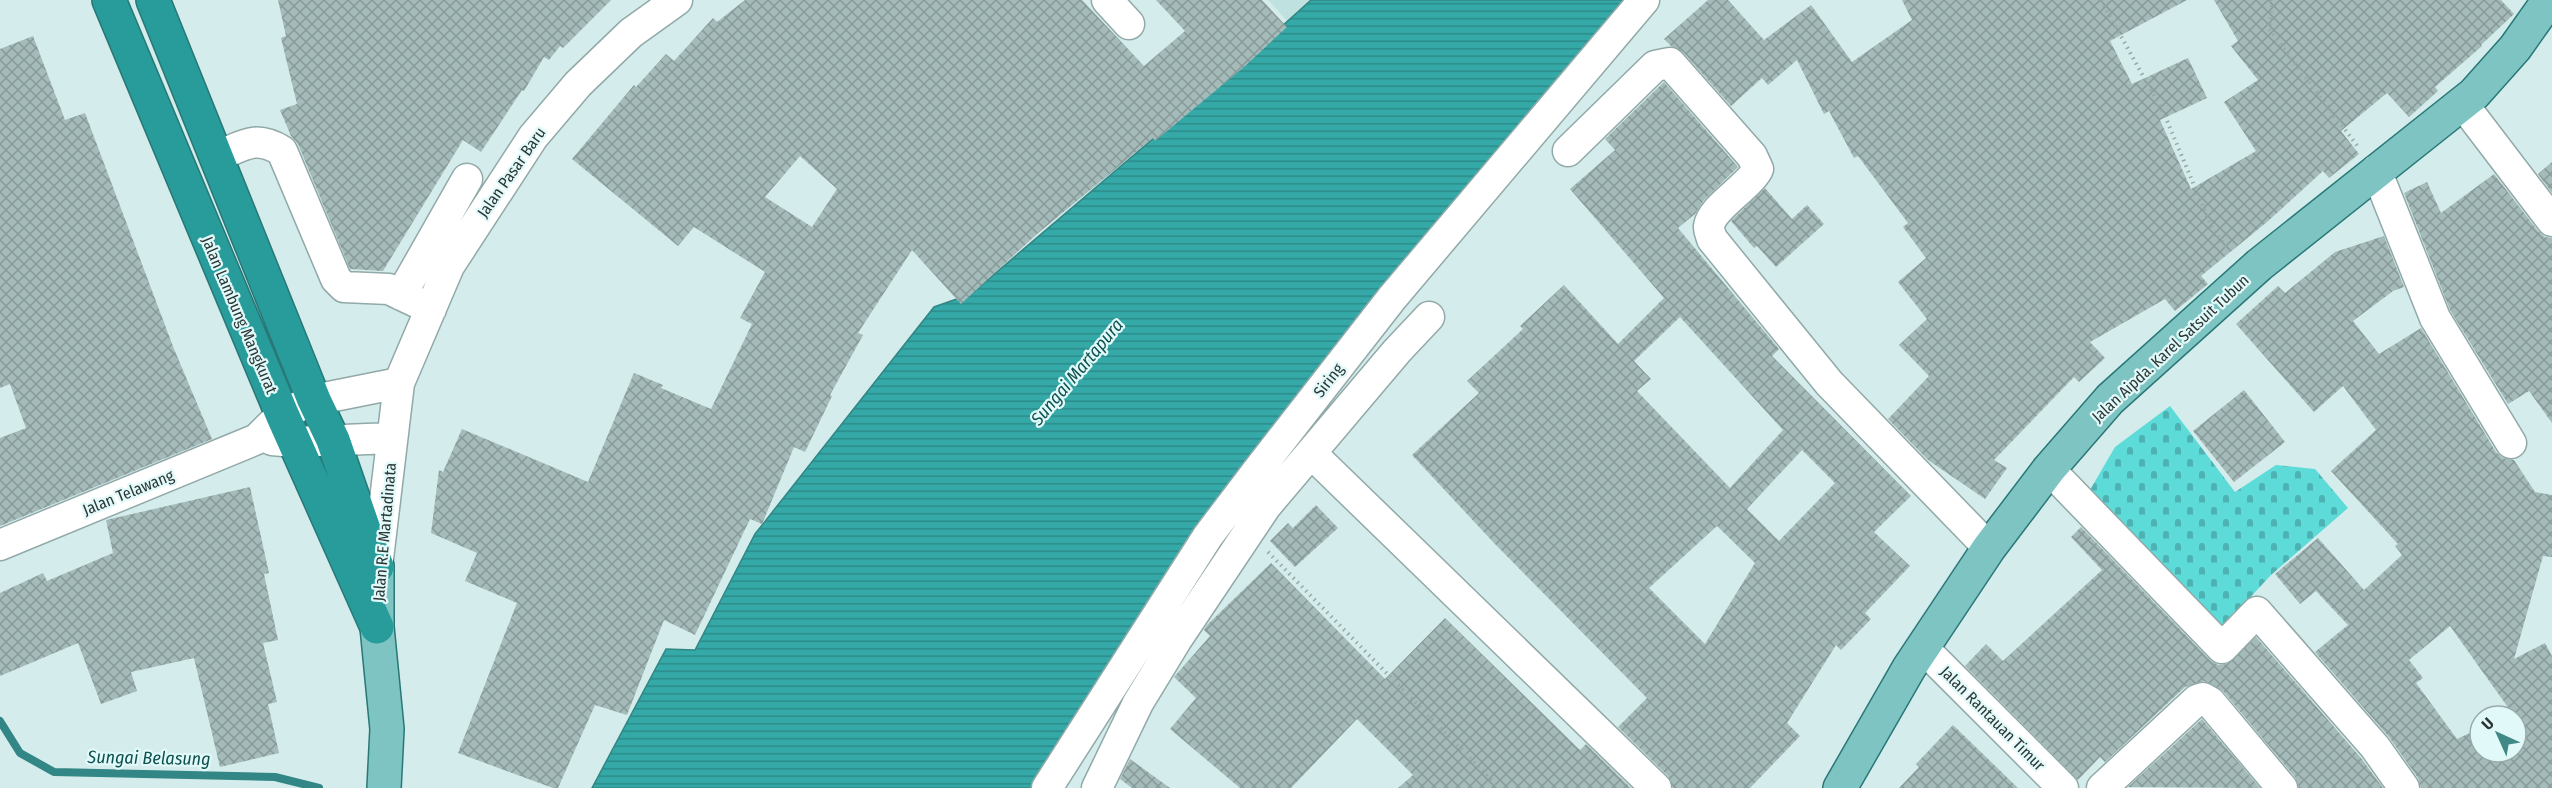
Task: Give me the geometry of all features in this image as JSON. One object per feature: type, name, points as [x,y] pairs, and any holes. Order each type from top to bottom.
[{"type":"highway","name":"Jalan Lambung Mangkurat","points":[[109,0],[288,428],[377,627]]},
{"type":"highway","points":[[153,0],[314,400],[333,440],[377,567]]},
{"type":"main road","name":"Jalan Aipda. Karel Satsuit Tubun","points":[[1840,788],[1923,648],[1989,548],[2049,469],[2110,399],[2246,277],[2474,94],[2515,48],[2549,0]]},
{"type":"main road","name":"Jalan R.E Martadinata","points":[[377,567],[377,627],[387,729],[384,788]]},
{"type":"street","name":"Jalan Pasar Baru","points":[[399,383],[449,266],[533,137],[578,84],[631,33],[677,0]]},
{"type":"street","points":[[1107,0],[1129,24]]},
{"type":"street","name":"Siring","points":[[1047,788],[1208,536],[1392,298],[1644,0]]},
{"type":"street","points":[[1568,151],[1655,66],[1670,63],[1752,156],[1758,169],[1753,180],[1713,217],[1708,226],[1712,239],[1828,383],[1989,548]]},
{"type":"street","points":[[2462,103],[2552,221]]},
{"type":"street","points":[[216,157],[254,142],[268,142],[282,151],[336,279],[344,287],[389,289],[431,309]]},
{"type":"street","points":[[2376,171],[2435,318],[2511,443]]},
{"type":"street","points":[[401,295],[467,178]]},
{"type":"street","points":[[1097,788],[1138,703],[1177,639],[1266,506],[1397,351],[1429,317]]},
{"type":"street","points":[[288,428],[314,400],[399,383]]},
{"type":"street","name":"Jalan R.E Martadinata","points":[[377,567],[399,383]]},
{"type":"street","name":"Jalan Telawang","points":[[0,545],[288,428],[333,440],[392,438]]},
{"type":"street","points":[[1311,453],[1656,788]]},
{"type":"street","points":[[2049,469],[2222,648],[2257,612],[2375,747],[2404,788]]},
{"type":"street","name":"Jalan Rantauan Timur","points":[[1923,648],[2063,788]]},
{"type":"street","points":[[2102,788],[2197,700],[2203,698],[2210,702],[2282,788]]},
{"type":"path","points":[[2101,0],[2165,116],[2212,228],[2246,277]]},
{"type":"path","points":[[2270,0],[2272,5],[2269,29],[2376,171]]},
{"type":"path","points":[[1249,532],[1499,788]]},
{"type":"shaded area","points":[[1268,0],[1315,0],[1292,26]]},
{"type":"green space","points":[[2170,406],[2235,492],[2276,465],[2315,469],[2348,508],[2271,575],[2218,632],[2083,502],[2115,447]]},
{"type":"water","name":"Sungai Martapura","points":[[1311,0],[1628,0],[1033,788],[592,788],[666,649],[695,650],[755,534],[934,307],[971,294],[1237,67]]},
{"type":"building","points":[[278,0],[611,0],[563,48],[560,46],[549,60],[544,57],[524,91],[522,90],[481,152],[463,140],[383,271],[350,269],[298,144],[291,136],[280,110],[297,104],[281,38],[286,36]]},
{"type":"building","points":[[745,0],[1082,0],[1144,66],[1185,31],[1156,0],[1262,0],[1287,27],[1244,67],[1155,141],[1153,138],[1037,234],[961,304],[912,250],[858,333],[863,335],[830,395],[832,396],[805,452],[794,447],[762,524],[750,519],[695,635],[664,620],[627,715],[595,705],[558,788],[553,788],[458,753],[517,603],[465,581],[477,553],[431,533],[439,470],[443,472],[462,429],[588,482],[634,373],[663,385],[661,388],[711,409],[752,324],[740,318],[765,272],[694,227],[678,246],[572,159],[634,85],[636,87],[666,54],[674,61],[713,18],[717,22]],"holes":[[[800,156],[837,189],[812,227],[765,197]]]},
{"type":"building","points":[[1708,0],[1728,0],[1764,40],[1811,5],[1852,62],[1912,20],[1902,0],[2187,0],[2110,41],[2132,84],[2188,58],[2207,98],[2160,120],[2191,189],[2256,151],[2224,102],[2258,80],[2231,46],[2238,41],[2214,0],[2501,0],[2514,14],[2435,87],[2438,91],[2409,117],[2387,93],[2341,131],[2359,154],[2329,178],[2323,171],[2267,222],[2201,276],[2208,284],[2175,311],[2165,299],[2090,342],[2105,358],[2079,382],[2074,377],[1994,460],[2007,468],[1985,499],[1928,460],[1888,419],[1929,376],[1899,345],[1927,319],[1898,282],[1926,258],[1903,227],[1908,223],[1858,156],[1854,158],[1829,111],[1824,114],[1797,60],[1768,85],[1762,78],[1731,106],[1683,52],[1671,46],[1664,39]]},
{"type":"building","points":[[33,36],[65,120],[85,113],[174,349],[212,439],[0,526],[0,438],[26,428],[10,384],[0,388],[0,49]]},
{"type":"building","points":[[1664,82],[1738,167],[1704,200],[1695,214],[1678,228],[1779,349],[1772,356],[1911,496],[1874,532],[1910,566],[1865,613],[1871,619],[1841,650],[1836,645],[1787,723],[1800,736],[1750,788],[1673,788],[1668,776],[1618,727],[1647,698],[1494,543],[1412,455],[1479,393],[1467,381],[1523,329],[1520,326],[1564,285],[1618,344],[1664,298],[1570,189],[1615,150],[1605,139]],"holes":[[[1680,317],[1783,430],[1730,488],[1637,391],[1651,379],[1634,361]],[[1802,450],[1835,483],[1779,541],[1747,509]],[[1717,526],[1755,563],[1705,644],[1649,588]]]},
{"type":"building","points":[[2552,162],[2552,193],[2538,174]]},
{"type":"building","points":[[2494,174],[2538,231],[2545,237],[2552,238],[2552,423],[2529,391],[2508,404],[2450,310],[2404,193],[2427,182],[2441,213]]},
{"type":"building","points":[[1765,188],[1792,219],[1807,205],[1824,224],[1776,267],[1757,246],[1754,248],[1731,221]]},
{"type":"building","points":[[2384,236],[2404,287],[2393,291],[2353,321],[2379,354],[2421,328],[2496,452],[2503,458],[2514,460],[2535,492],[2552,495],[2552,557],[2543,556],[2514,659],[2545,643],[2552,656],[2552,788],[2421,788],[2418,778],[2389,737],[2315,652],[2348,625],[2316,591],[2300,604],[2275,574],[2318,538],[2364,590],[2402,555],[2395,546],[2398,544],[2331,471],[2376,430],[2343,386],[2314,412],[2236,324],[2278,286],[2285,293],[2335,252]],"holes":[[[2450,626],[2506,704],[2528,704],[2528,764],[2468,764],[2468,734],[2457,739],[2416,683],[2423,678],[2409,660]]]},
{"type":"building","points":[[2244,390],[2285,442],[2234,482],[2193,431]]},
{"type":"building","points":[[250,487],[269,573],[264,574],[278,640],[263,643],[277,702],[268,704],[279,753],[220,767],[194,658],[131,672],[137,691],[101,704],[78,643],[0,676],[0,593],[43,573],[47,581],[113,553],[106,520]]},
{"type":"building","points":[[1316,505],[1338,528],[1295,567],[1270,541],[1288,523],[1293,528]]},
{"type":"building","points":[[2081,527],[2210,660],[2218,665],[2227,664],[2256,637],[2361,758],[2383,788],[2299,788],[2295,777],[2223,691],[2204,681],[2185,687],[2105,762],[2100,757],[2078,780],[1965,666],[1986,644],[2003,661],[2102,570],[2071,537]]},
{"type":"building","points":[[1271,563],[1385,679],[1445,618],[1580,750],[1586,744],[1631,788],[1398,788],[1413,775],[1357,719],[1291,788],[1240,788],[1170,729],[1196,698],[1174,677],[1210,636],[1204,630],[1207,625]]},
{"type":"building","points":[[2202,719],[2260,788],[2128,787]]},
{"type":"building","points":[[1953,725],[2018,788],[1899,788],[1919,767],[1916,764]]},
{"type":"building","points":[[1130,759],[1170,788],[1132,788],[1120,779]]},
{"type":"waterway","name":"Sungai Belasung","points":[[0,721],[20,753],[54,772],[275,777],[319,788]]}]
